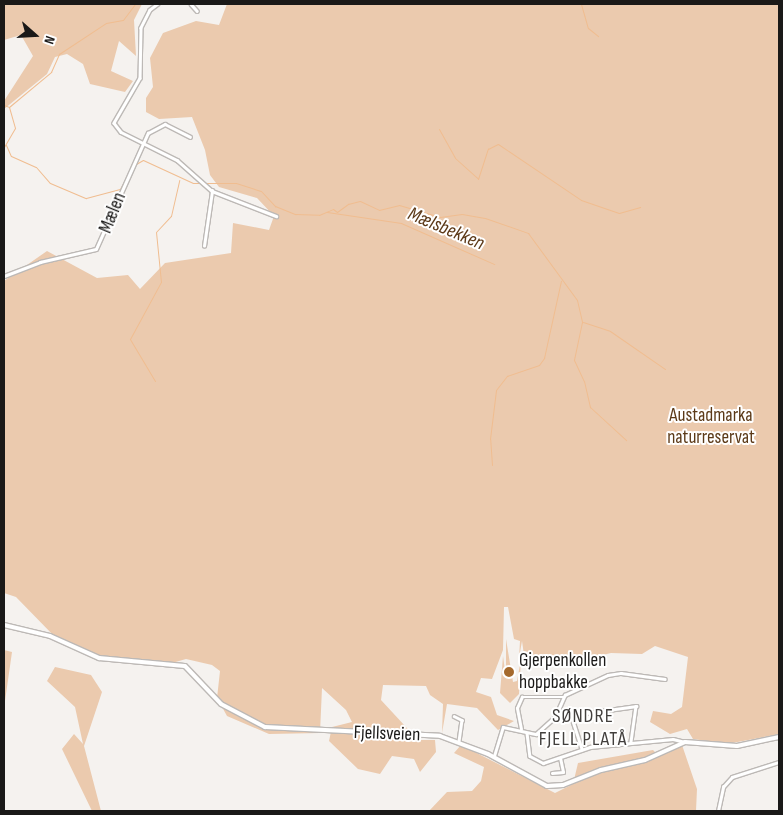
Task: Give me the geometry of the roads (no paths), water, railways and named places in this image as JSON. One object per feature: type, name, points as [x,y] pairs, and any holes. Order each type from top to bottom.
[{"type":"main road","name":"Fjellsveien","points":[[4,625],[55,637],[95,658],[185,666],[225,707],[265,727],[434,735],[459,742],[494,756],[535,781],[556,786],[645,760],[685,742],[737,746],[779,737]]},
{"type":"street","points":[[158,4],[150,10],[142,28],[140,78],[113,119],[121,132],[180,162],[212,191],[276,216]]},
{"type":"street","points":[[191,4],[197,11]]},
{"type":"street","points":[[142,142],[162,124],[179,128],[190,137]]},
{"type":"street","name":"Mælen","points":[[4,276],[34,264],[98,248],[142,142]]},
{"type":"street","points":[[204,246],[212,191]]},
{"type":"street","points":[[520,730],[517,708],[522,697],[563,697],[614,673],[665,679]]},
{"type":"street","points":[[494,756],[503,727],[527,733],[538,732],[557,714],[563,697]]},
{"type":"street","points":[[557,714],[571,715],[636,706],[631,743]]},
{"type":"street","points":[[571,715],[582,749]]},
{"type":"street","points":[[454,716],[462,720],[459,742]]},
{"type":"street","points":[[527,733],[526,749],[532,758],[543,763],[582,749],[677,739],[685,742]]},
{"type":"street","points":[[552,773],[563,772],[560,758]]},
{"type":"street","points":[[718,811],[723,787],[732,777],[779,762]]},
{"type":"waterway","points":[[9,107],[51,72],[59,54],[106,23],[123,20],[135,4]]},
{"type":"waterway","points":[[581,4],[588,28],[598,36]]},
{"type":"waterway","points":[[4,105],[9,107],[15,128],[4,147]]},
{"type":"waterway","points":[[439,129],[455,158],[478,179],[488,149],[498,144],[581,200],[619,213],[640,207]]},
{"type":"waterway","points":[[6,145],[11,156],[36,167],[50,183],[86,198],[120,189],[129,173]]},
{"type":"waterway","points":[[136,164],[143,160],[193,183],[236,183],[261,191],[275,206],[295,214],[319,215],[333,209],[337,212],[348,204],[360,201],[379,210],[399,205],[440,217],[462,214],[485,218],[528,233],[577,300],[582,322],[574,360],[584,381],[590,407],[626,440]]},
{"type":"waterway","points":[[155,381],[130,339],[161,282],[156,232],[171,216],[179,180]]},
{"type":"waterway","name":"Mælsbekken","points":[[327,212],[401,223],[494,264]]},
{"type":"waterway","points":[[492,465],[490,439],[496,390],[507,376],[539,365],[544,358],[561,281]]},
{"type":"waterway","points":[[583,322],[610,331],[665,369]]},
{"type":"place","name":"Gjerpenkollen hoppbakke","points":[[509,672]]},
{"type":"district","name":"SØNDRE FJELL PLATÅ","points":[[583,728]]},
{"type":"park label","name":"Austadmarka naturreservat","points":[[711,427]]}]
